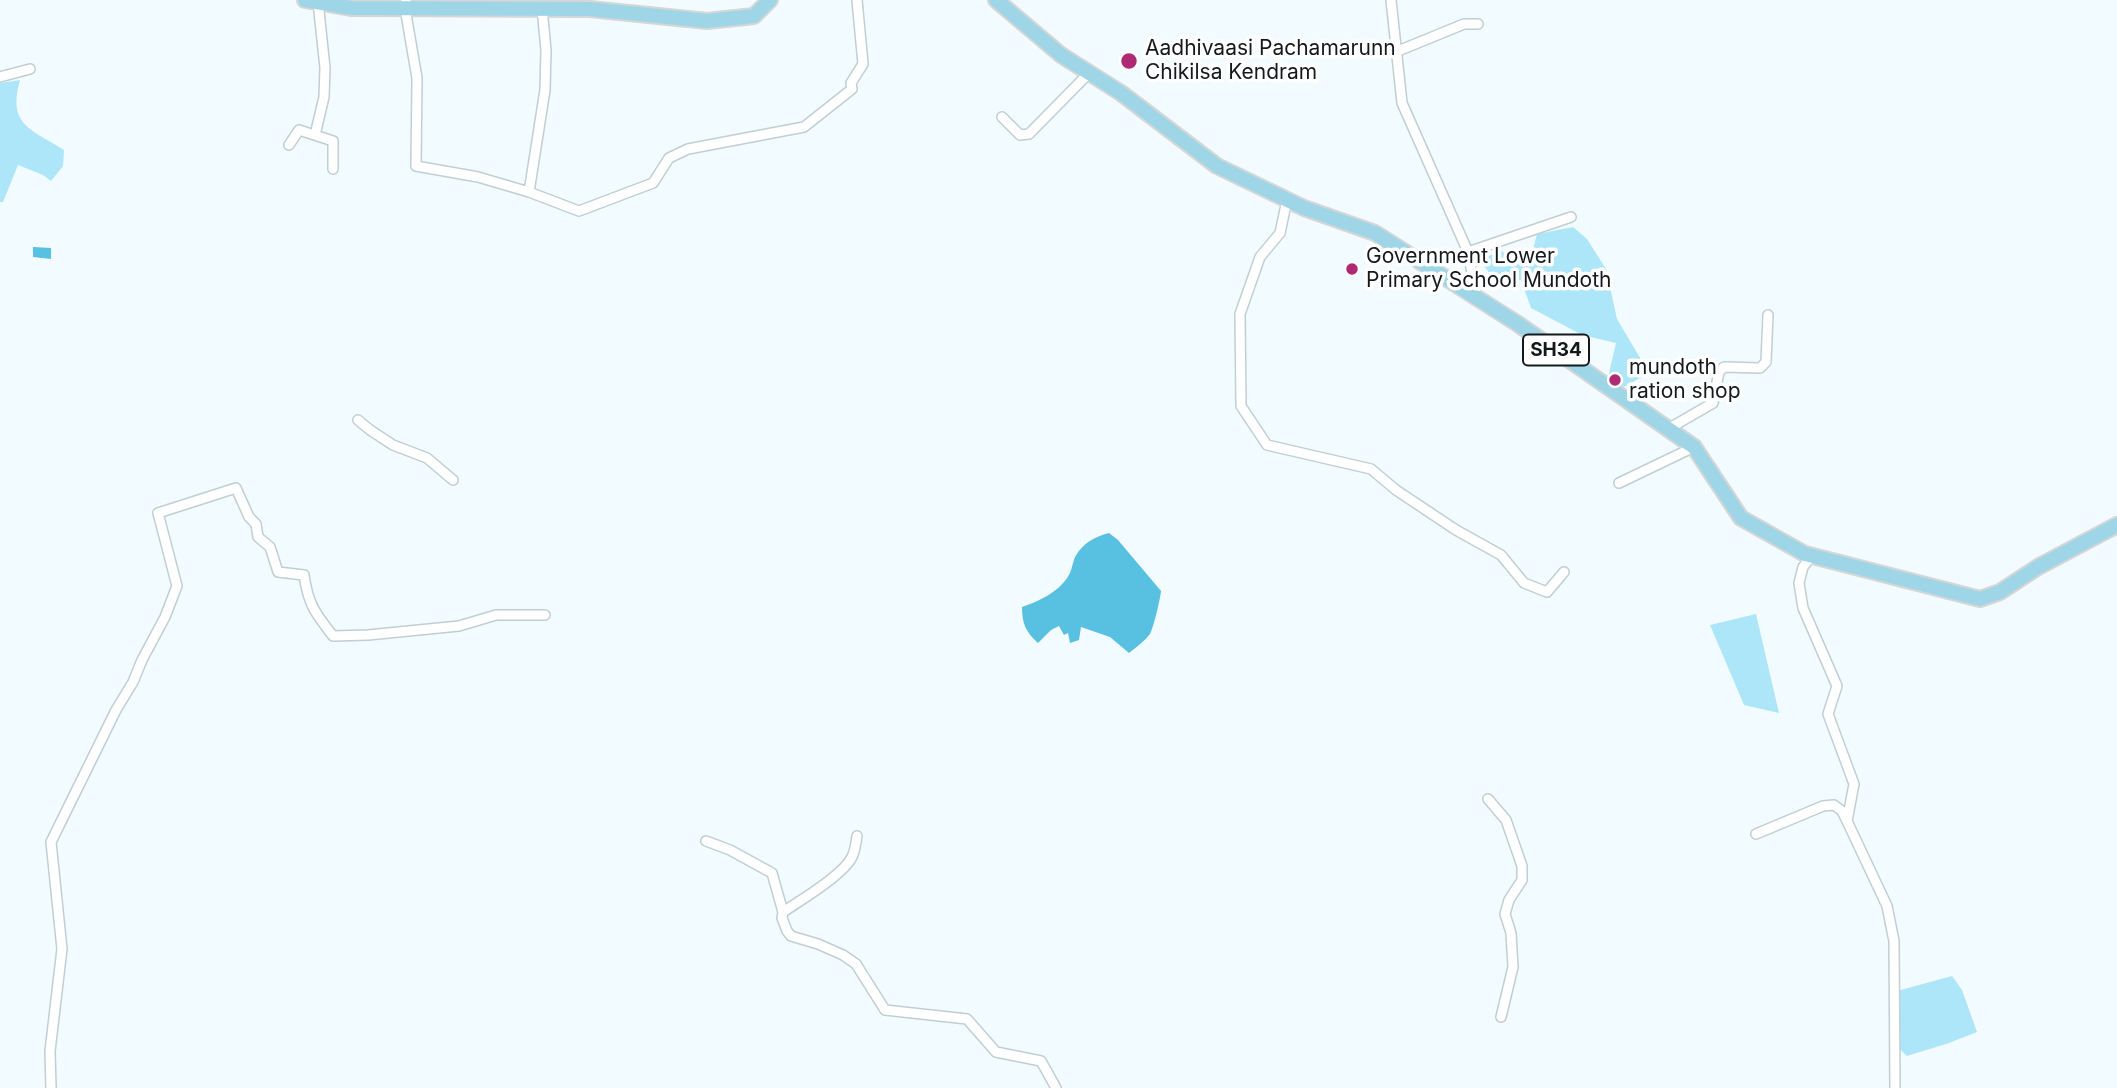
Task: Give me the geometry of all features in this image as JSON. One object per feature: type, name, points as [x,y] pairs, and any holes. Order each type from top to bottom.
[{"type":"main road","points":[[312,1],[351,8],[406,4],[590,9],[707,21],[754,16],[770,0]]},
{"type":"main road","name":"SH34","points":[[996,0],[1061,55],[1121,93],[1217,166],[1287,200],[1375,233],[1518,324],[1694,447],[1741,517],[1805,554],[1980,599],[2000,592],[2038,567],[2117,525]]},
{"type":"street","points":[[406,4],[417,78],[416,166],[478,177],[579,211],[653,183],[669,158],[688,149],[804,127],[852,89],[852,83],[863,64],[856,0]]},
{"type":"street","points":[[1391,0],[1402,103],[1468,252],[1478,298]]},
{"type":"street","points":[[312,1],[325,68],[324,97],[315,135]]},
{"type":"street","points":[[529,192],[545,90],[546,50],[542,8]]},
{"type":"street","points":[[1398,51],[1464,24],[1478,24]]},
{"type":"street","points":[[0,77],[30,69]]},
{"type":"street","points":[[1002,117],[1020,135],[1029,134],[1089,72]]},
{"type":"street","points":[[289,145],[299,130],[333,141],[332,169]]},
{"type":"street","points":[[1287,200],[1280,233],[1260,257],[1240,314],[1241,406],[1267,445],[1371,469],[1416,504],[1501,555],[1524,583],[1547,592],[1564,572]]},
{"type":"street","points":[[1468,252],[1571,217]]},
{"type":"street","points":[[1668,429],[1713,403],[1719,372],[1724,367],[1760,368],[1766,362],[1768,314]]},
{"type":"street","points":[[358,420],[393,445],[427,458],[453,480]]},
{"type":"street","points":[[1619,483],[1694,447]]},
{"type":"street","points":[[51,1088],[50,1051],[62,949],[51,842],[165,617],[177,586],[158,513],[236,488],[249,517],[256,524],[258,537],[270,547],[278,572],[304,575],[306,592],[314,612],[333,636],[459,626],[496,615],[545,615]]},
{"type":"street","points":[[1812,556],[1803,567],[1799,583],[1803,608],[1837,686],[1828,714],[1854,784],[1847,821]]},
{"type":"street","points":[[1488,799],[1506,820],[1521,866],[1522,880],[1509,901],[1505,914],[1511,933],[1513,967],[1500,1017]]},
{"type":"street","points":[[1756,834],[1823,806],[1834,805],[1842,811],[1887,906],[1894,941],[1895,1088]]},
{"type":"street","points":[[783,912],[847,864],[853,856],[857,836]]},
{"type":"street","points":[[706,841],[730,850],[772,873],[783,912],[782,918],[791,936],[818,944],[856,964],[884,1010],[967,1020],[996,1052],[1041,1061],[1056,1088]]},
{"type":"shaded area","points":[[20,80],[17,107],[20,117],[33,131],[64,150],[63,166],[51,181],[18,165],[3,202],[0,202],[0,83]]},
{"type":"shaded area","points":[[1573,227],[1587,239],[1606,269],[1617,319],[1649,373],[1613,393],[1609,373],[1616,343],[1582,335],[1531,308],[1521,280],[1495,281],[1480,260],[1501,250],[1513,262],[1532,253],[1537,234]]},
{"type":"shaded area","points":[[33,247],[51,248],[51,259],[33,257]]},
{"type":"shaded area","points":[[1109,533],[1161,591],[1150,634],[1129,653],[1110,637],[1081,627],[1079,640],[1070,643],[1068,633],[1064,635],[1059,626],[1038,643],[1026,627],[1022,607],[1056,590],[1070,573],[1075,557],[1085,544]]},
{"type":"shaded area","points":[[1756,614],[1779,713],[1744,705],[1710,625]]},
{"type":"shaded area","points":[[1952,976],[1962,990],[1977,1032],[1907,1056],[1896,1046],[1897,991]]},
{"type":"place","name":"Aadhivaasi Pachamarunn Chikilsa Kendram","points":[[1129,61]]},
{"type":"place","name":"Government Lower Primary School Mundoth","points":[[1352,269]]},
{"type":"place","name":"mundoth ration shop","points":[[1615,380]]}]
